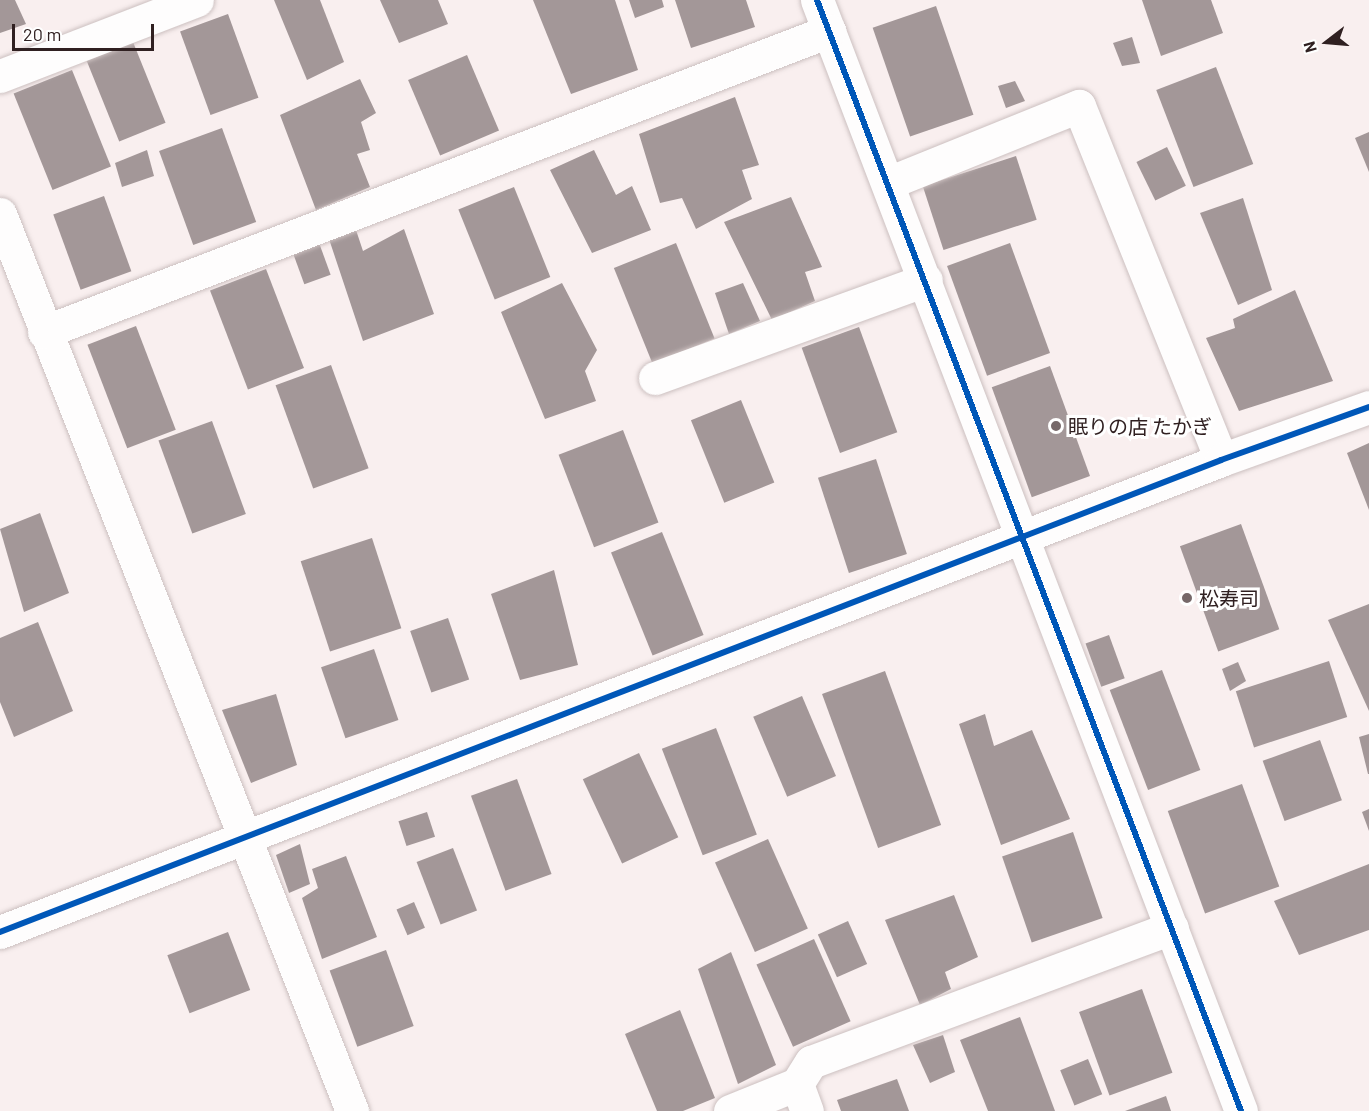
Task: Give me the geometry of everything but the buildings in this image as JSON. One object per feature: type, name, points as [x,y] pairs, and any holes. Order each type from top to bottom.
[{"type":"street","points":[[0,76],[197,0]]},
{"type":"street","points":[[817,0],[1025,538],[1241,1111]]},
{"type":"street","points":[[44,332],[829,31]]},
{"type":"street","points":[[888,183],[1079,106],[1221,460]]},
{"type":"street","points":[[0,214],[44,332],[352,1111]]},
{"type":"street","points":[[655,378],[926,280]]},
{"type":"street","points":[[0,932],[1025,538],[1221,460],[1369,407]]},
{"type":"street","points":[[730,1111],[802,1098],[811,1062],[1172,928]]},
{"type":"cycle path","points":[[817,0],[1241,1111]]},
{"type":"cycle path","points":[[0,932],[1221,460],[1369,407]]},
{"type":"place","name":"眠りの店 たかぎ","points":[[1056,426]]},
{"type":"place","name":"松寿司","points":[[1187,598]]}]
